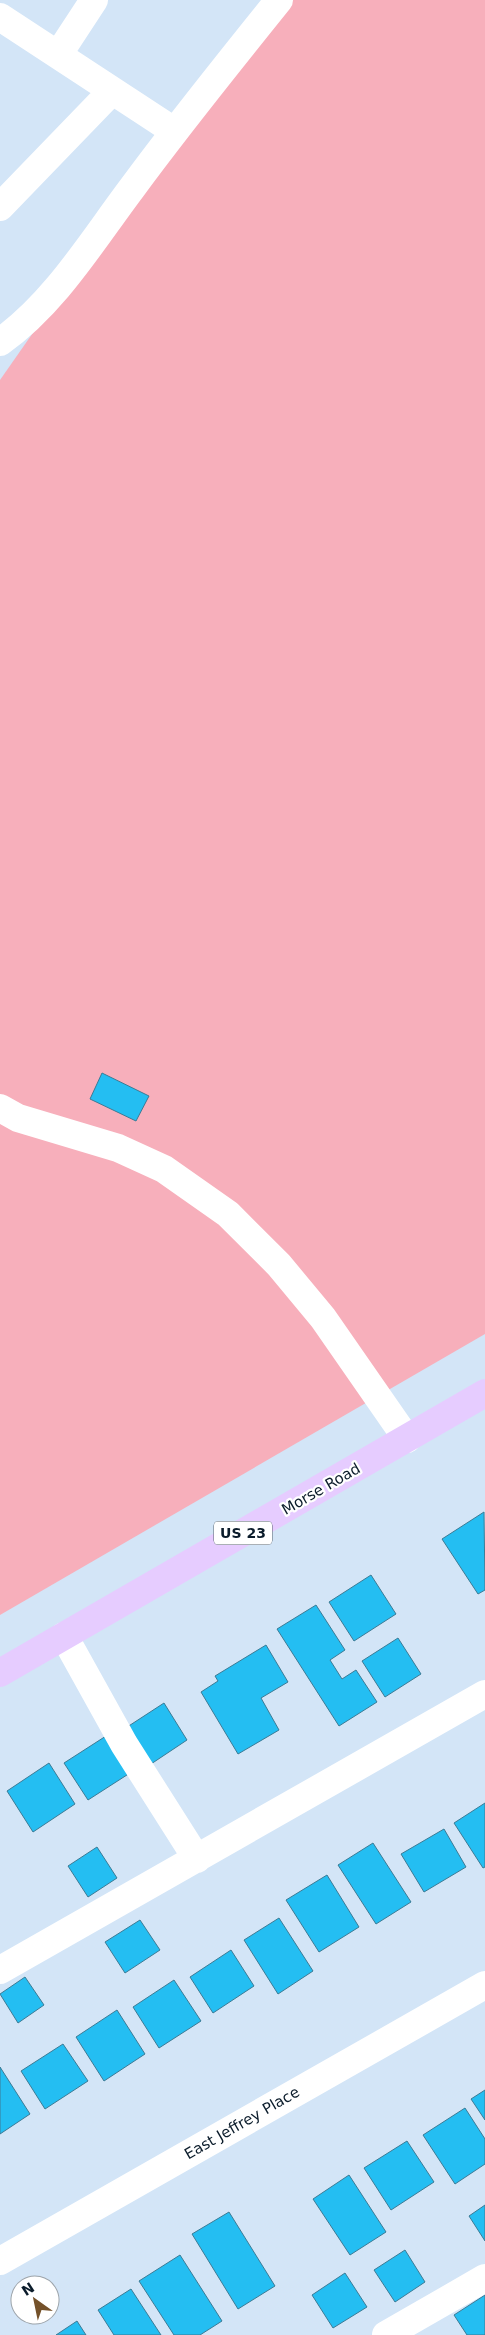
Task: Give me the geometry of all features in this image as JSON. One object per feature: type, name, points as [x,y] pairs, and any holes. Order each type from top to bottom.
[{"type":"main road","name":"Morse Road","points":[[0,1673],[485,1394]]},
{"type":"street","points":[[58,55],[94,0]]},
{"type":"street","points":[[0,342],[18,330],[49,298],[174,131],[279,0]]},
{"type":"street","points":[[0,17],[174,131]]},
{"type":"street","points":[[0,207],[112,91]]},
{"type":"street","points":[[0,1108],[18,1118],[118,1148],[156,1166],[228,1214],[279,1265],[323,1318],[407,1439]]},
{"type":"street","points":[[64,1636],[124,1744],[197,1859]]},
{"type":"street","points":[[0,1970],[485,1694]]},
{"type":"street","name":"East Jeffrey Place","points":[[0,2261],[485,1985]]},
{"type":"street","points":[[386,2335],[485,2278]]},
{"type":"shaded area","points":[[279,0],[485,0],[485,1334],[0,1615],[0,380],[174,131]]},
{"type":"building","points":[[102,1073],[149,1096],[136,1121],[90,1099]]},
{"type":"building","points":[[484,1512],[485,1590],[478,1594],[442,1539]]},
{"type":"building","points":[[371,1575],[396,1614],[354,1641],[329,1602]]},
{"type":"building","points":[[316,1605],[345,1650],[330,1660],[342,1679],[356,1670],[377,1702],[339,1726],[277,1629]]},
{"type":"building","points":[[398,1638],[421,1674],[385,1697],[362,1661]]},
{"type":"building","points":[[266,1645],[288,1682],[261,1698],[279,1730],[238,1754],[201,1692],[218,1681],[215,1676]]},
{"type":"building","points":[[164,1703],[187,1740],[145,1768],[121,1731]]},
{"type":"building","points":[[106,1736],[130,1773],[88,1800],[64,1763]]},
{"type":"building","points":[[49,1763],[75,1804],[33,1832],[7,1791]]},
{"type":"building","points":[[485,1803],[485,1867],[483,1868],[454,1823]]},
{"type":"building","points":[[444,1829],[466,1867],[424,1892],[401,1854]]},
{"type":"building","points":[[373,1843],[411,1902],[376,1924],[338,1865]]},
{"type":"building","points":[[97,1847],[117,1878],[88,1897],[68,1866]]},
{"type":"building","points":[[327,1875],[359,1927],[319,1952],[286,1900]]},
{"type":"building","points":[[279,1918],[313,1971],[278,1994],[244,1940]]},
{"type":"building","points":[[140,1920],[160,1950],[125,1973],[105,1942]]},
{"type":"building","points":[[231,1950],[254,1986],[213,2013],[190,1977]]},
{"type":"building","points":[[25,1977],[44,2005],[18,2023],[0,1994]]},
{"type":"building","points":[[174,1980],[201,2021],[159,2048],[133,2007]]},
{"type":"building","points":[[117,2010],[145,2054],[104,2081],[76,2037]]},
{"type":"building","points":[[63,2044],[88,2081],[45,2109],[21,2071]]},
{"type":"building","points":[[0,2067],[30,2114],[0,2134]]},
{"type":"building","points":[[485,2090],[485,2120],[471,2099]]},
{"type":"building","points":[[465,2108],[485,2139],[485,2164],[455,2184],[423,2135]]},
{"type":"building","points":[[407,2141],[434,2182],[391,2210],[364,2168]]},
{"type":"building","points":[[349,2175],[386,2232],[350,2255],[313,2199]]},
{"type":"building","points":[[485,2205],[485,2241],[469,2216]]},
{"type":"building","points":[[229,2212],[275,2286],[238,2309],[192,2234]]},
{"type":"building","points":[[405,2250],[425,2282],[395,2302],[374,2270]]},
{"type":"building","points":[[180,2255],[222,2321],[200,2335],[174,2335],[139,2281]]},
{"type":"building","points":[[345,2273],[367,2307],[333,2328],[312,2295]]},
{"type":"building","points":[[131,2289],[161,2335],[114,2335],[98,2310]]},
{"type":"building","points":[[485,2295],[485,2335],[467,2335],[454,2315]]},
{"type":"building","points":[[77,2321],[86,2335],[56,2335]]}]
